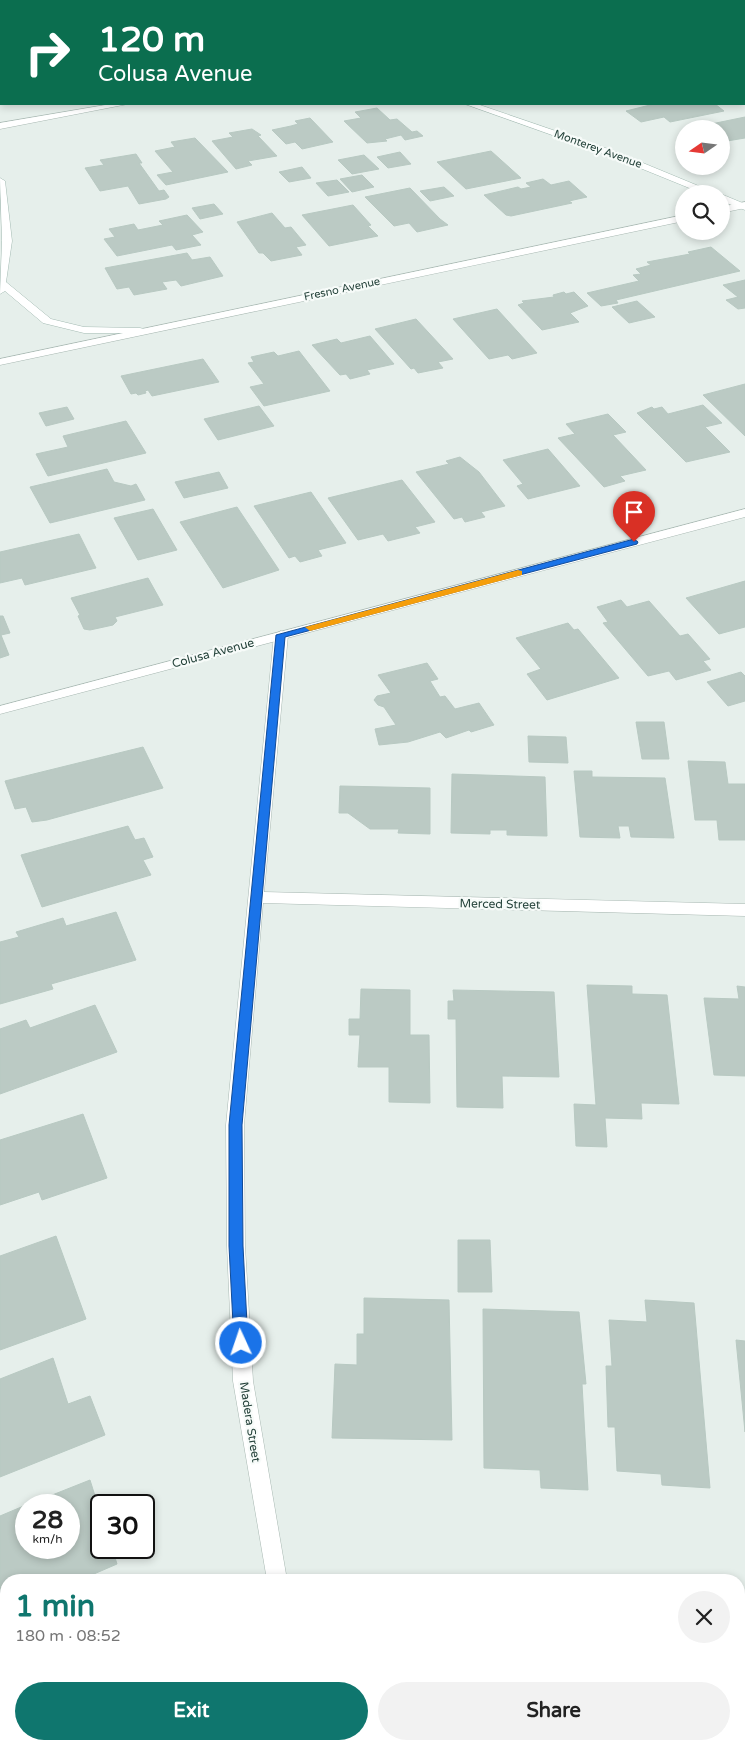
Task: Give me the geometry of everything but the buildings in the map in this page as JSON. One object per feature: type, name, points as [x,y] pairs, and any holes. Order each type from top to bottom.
[{"type":"street","points":[[0,126],[118,105]]},
{"type":"street","name":"Monterey Avenue","points":[[480,105],[612,153],[691,185]]},
{"type":"street","points":[[0,181],[7,241],[1,287],[47,321],[84,330],[140,331]]},
{"type":"street","points":[[730,201],[744,206]]},
{"type":"street","points":[[730,208],[744,206]]},
{"type":"street","name":"Fresno Avenue","points":[[0,362],[675,220]]},
{"type":"street","name":"Colusa Avenue","points":[[0,710],[745,513]]},
{"type":"street","name":"Madera Street","points":[[276,1574],[243,1381],[236,1246],[235,1125],[280,635]]},
{"type":"street","name":"Merced Street","points":[[256,898],[745,910]]},
{"type":"slow traffic","points":[[310,627],[518,573]]},
{"type":"route","points":[[241,1343],[236,1246],[235,1125],[278,678],[280,635],[634,542]]}]
